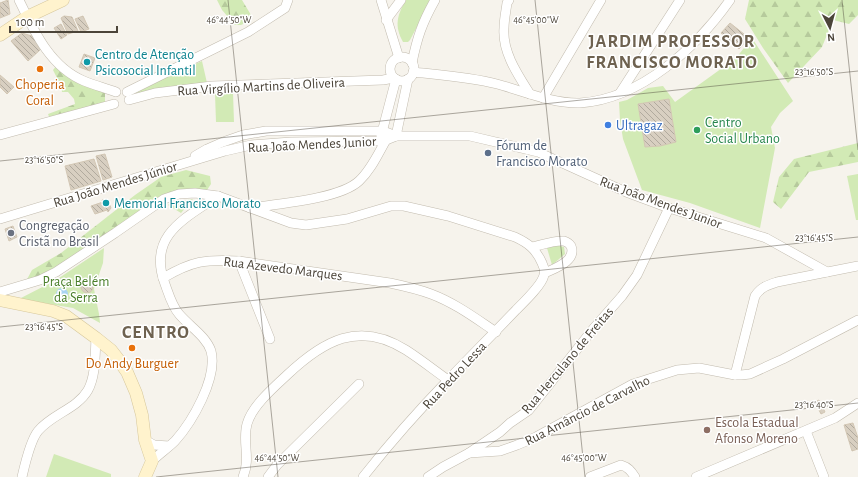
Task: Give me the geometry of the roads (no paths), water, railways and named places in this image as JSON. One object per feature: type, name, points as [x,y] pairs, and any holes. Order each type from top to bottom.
[{"type":"main road","points":[[0,35],[27,17],[63,0]]},
{"type":"main road","points":[[0,300],[66,316],[111,350],[127,372],[136,393],[142,415],[145,440],[152,461],[145,477]]},
{"type":"street","points":[[19,0],[27,17],[50,56],[64,69],[82,80],[128,96]]},
{"type":"street","points":[[0,134],[114,104],[248,32],[285,8],[288,0]]},
{"type":"street","points":[[381,0],[399,58]]},
{"type":"street","points":[[386,20],[401,0]]},
{"type":"street","points":[[396,136],[411,71],[416,41],[420,29],[435,0]]},
{"type":"street","points":[[509,0],[504,29],[508,52],[514,69],[530,94]]},
{"type":"street","points":[[543,98],[602,0]]},
{"type":"street","points":[[620,94],[680,0]]},
{"type":"street","points":[[411,71],[469,78],[497,84],[543,98],[564,102],[579,103],[620,94],[652,76],[686,51],[715,21],[730,0]]},
{"type":"street","points":[[399,58],[406,59],[411,71],[403,81],[395,78],[391,72],[391,65],[399,58]]},
{"type":"street","points":[[249,208],[324,196],[349,188],[359,182],[367,172],[382,140],[395,78]]},
{"type":"street","name":"Rua Virgílio Martins de Oliveira","points":[[128,96],[212,86],[383,80],[395,78]]},
{"type":"street","points":[[114,104],[109,98],[110,95],[116,92]]},
{"type":"street","name":"Rua João Mendes Junior","points":[[184,163],[207,149],[223,142],[243,135],[266,131],[383,131],[396,136]]},
{"type":"street","name":"Rua João Mendes Junior","points":[[184,163],[251,145],[292,142],[382,140],[396,136],[470,136],[538,152],[626,192],[669,208],[766,238],[828,272]]},
{"type":"street","name":"Rua João Mendes Júnior","points":[[0,219],[184,163]]},
{"type":"street","points":[[0,292],[40,280],[56,272],[164,199],[179,194],[195,193],[218,196],[291,223],[306,225],[347,218],[391,206],[404,206],[448,216],[508,234],[525,241],[538,254],[545,273],[565,263],[570,258],[572,253],[571,246],[567,242],[562,241],[532,247]]},
{"type":"street","points":[[152,461],[182,432],[198,408],[208,385],[212,360],[211,351],[207,343],[178,313],[172,303],[163,278],[161,256],[163,244],[170,232],[187,216],[218,196]]},
{"type":"street","name":"Rua Herculano de Freitas","points":[[428,477],[469,453],[500,432],[510,422],[529,410],[593,329],[622,296],[637,275],[669,208]]},
{"type":"street","name":"Rua Azevedo Marques","points":[[163,278],[178,269],[199,261],[218,260],[239,261],[390,283],[407,286],[432,294],[458,307],[496,332]]},
{"type":"street","points":[[239,261],[270,339]]},
{"type":"street","points":[[735,375],[755,296],[759,291],[765,286],[777,282],[858,266]]},
{"type":"street","name":"Rua Pedro Lessa","points":[[363,477],[448,380],[534,291],[543,279],[545,273]]},
{"type":"street","name":"Rua Amâncio de Carvalho","points":[[469,453],[500,450],[517,445],[536,437],[633,384],[654,376],[690,367],[741,376],[750,374],[783,360],[858,320]]},
{"type":"street","points":[[243,477],[247,469],[245,436],[247,422],[254,410],[299,364],[314,352],[328,344],[341,338],[354,335],[376,338],[405,350],[448,380]]},
{"type":"street","points":[[22,477],[34,437],[39,430],[79,402],[88,389],[93,375],[96,338]]},
{"type":"street","points":[[268,477],[277,465],[359,384]]},
{"type":"street","points":[[700,476],[835,418],[858,403]]},
{"type":"street","points":[[806,431],[824,477]]},
{"type":"street","points":[[145,440],[154,446],[169,446]]},
{"type":"street","points":[[590,477],[621,465],[629,469],[635,477]]},
{"type":"water","points":[[64,288],[67,289],[67,299],[60,300],[57,299],[56,292],[57,289]]},
{"type":"place","name":"Centro de Atenção Psicosocial Infantil","points":[[87,62]]},
{"type":"place","name":"Choperia Coral","points":[[40,69]]},
{"type":"place","name":"Ultragaz","points":[[608,125]]},
{"type":"place","name":"Centro Social Urbano","points":[[697,130]]},
{"type":"place","name":"Fórum de Francisco Morato","points":[[488,153]]},
{"type":"place","name":"Memorial Francisco Morato","points":[[106,203]]},
{"type":"place","name":"Congregação Cristã no Brasil","points":[[11,233]]},
{"type":"place","name":"Do Andy Burguer","points":[[132,348]]},
{"type":"place","name":"Escola Estadual Afonso Moreno","points":[[707,430]]},
{"type":"district","name":"JARDIM PROFESSOR FRANCISCO MORATO","points":[[672,51]]},
{"type":"district","name":"CENTRO","points":[[156,332]]},
{"type":"park label","name":"Praça Belém da Serra","points":[[76,290]]}]
